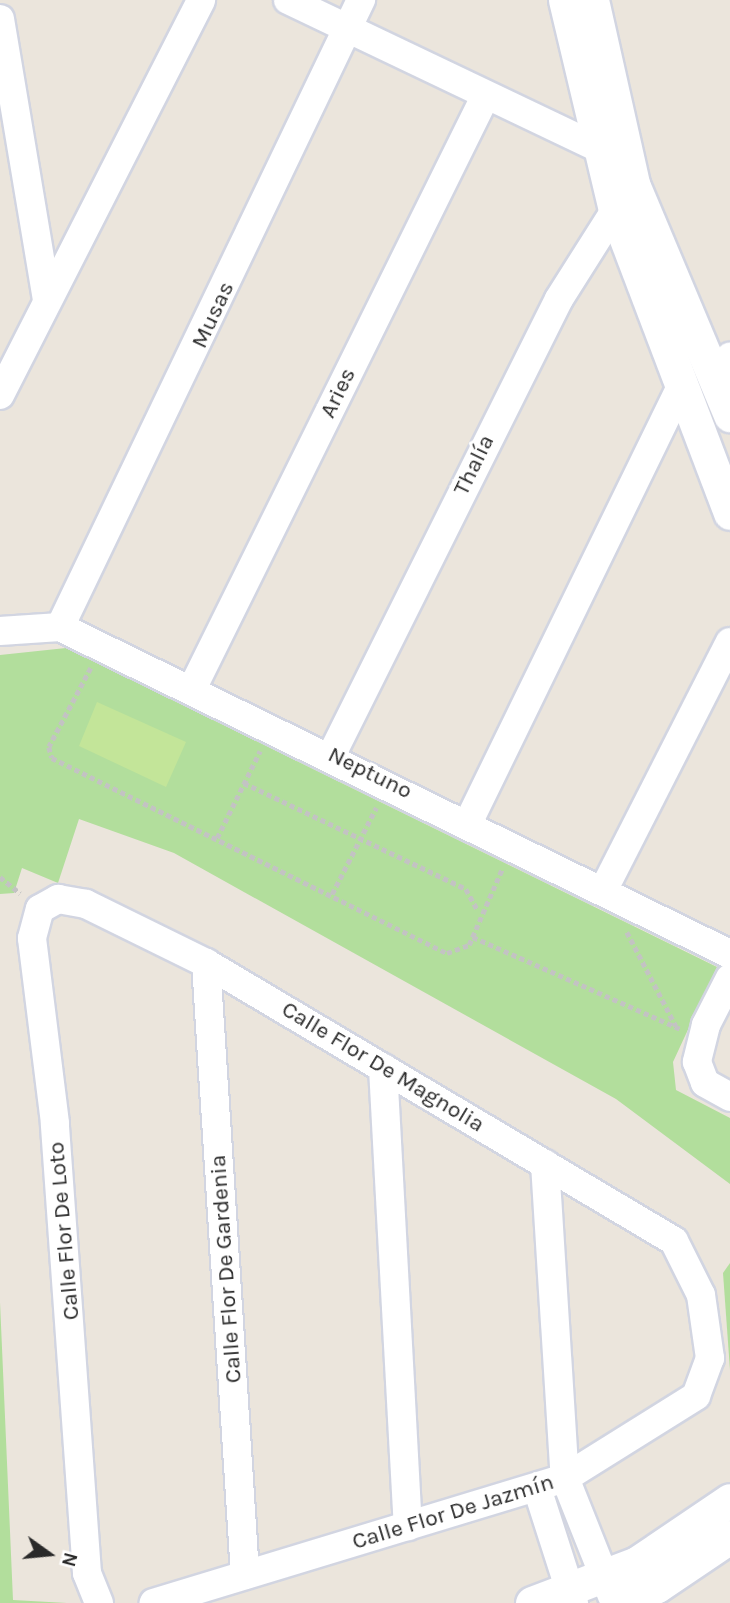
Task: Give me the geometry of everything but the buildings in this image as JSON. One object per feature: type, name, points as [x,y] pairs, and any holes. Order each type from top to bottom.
[{"type":"street","points":[[0,395],[201,0]]},
{"type":"street","points":[[288,0],[485,97],[617,176]]},
{"type":"street","name":"Musas","points":[[60,626],[361,0]]},
{"type":"street","points":[[565,0],[680,388],[730,513]]},
{"type":"street","points":[[593,0],[617,176],[724,371],[730,415]]},
{"type":"street","points":[[0,19],[47,301]]},
{"type":"street","name":"Aries","points":[[192,689],[485,97]]},
{"type":"street","name":"Thalía","points":[[332,754],[617,176]]},
{"type":"street","points":[[469,821],[680,388]]},
{"type":"street","points":[[0,631],[60,626]]},
{"type":"street","name":"Neptuno","points":[[60,626],[469,821],[730,954]]},
{"type":"street","points":[[604,889],[730,642]]},
{"type":"street","name":"Calle Flor De Loto","points":[[86,904],[50,902],[34,918],[32,938],[56,1137],[87,1573],[99,1603]]},
{"type":"street","name":"Calle Flor De Magnolia","points":[[86,904],[206,963],[674,1241],[701,1295],[710,1358]]},
{"type":"street","name":"Calle Flor De Gardenia","points":[[206,963],[245,1575]]},
{"type":"street","points":[[730,978],[689,1033],[700,1076],[730,1097]]},
{"type":"street","points":[[383,1068],[408,1526]]},
{"type":"street","points":[[545,1164],[565,1478],[612,1595]]},
{"type":"street","name":"Calle Flor De Jazmín","points":[[154,1603],[565,1478],[696,1396],[710,1358]]},
{"type":"street","points":[[537,1488],[571,1597]]},
{"type":"street","points":[[612,1595],[671,1544],[730,1500]]},
{"type":"street","points":[[532,1603],[612,1595],[657,1586],[730,1537]]},
{"type":"path","points":[[102,646],[50,755],[447,953],[473,937],[478,912],[499,880],[508,841]]},
{"type":"path","points":[[217,838],[272,726]]},
{"type":"path","points":[[332,894],[389,782]]},
{"type":"path","points":[[244,783],[466,890],[478,912]]},
{"type":"path","points":[[604,889],[689,1033]]},
{"type":"path","points":[[473,937],[689,1033]]},
{"type":"green space","points":[[66,648],[717,967],[673,1062],[676,1090],[730,1118],[730,1184],[616,1099],[174,853],[79,819],[58,883],[22,868],[14,893],[0,894],[0,655]]},
{"type":"green space","points":[[97,702],[186,742],[166,787],[79,746]]},
{"type":"green space","points":[[730,1263],[730,1370],[723,1273]]},
{"type":"green space","points":[[0,1302],[13,1600],[67,1603],[0,1603]]}]
